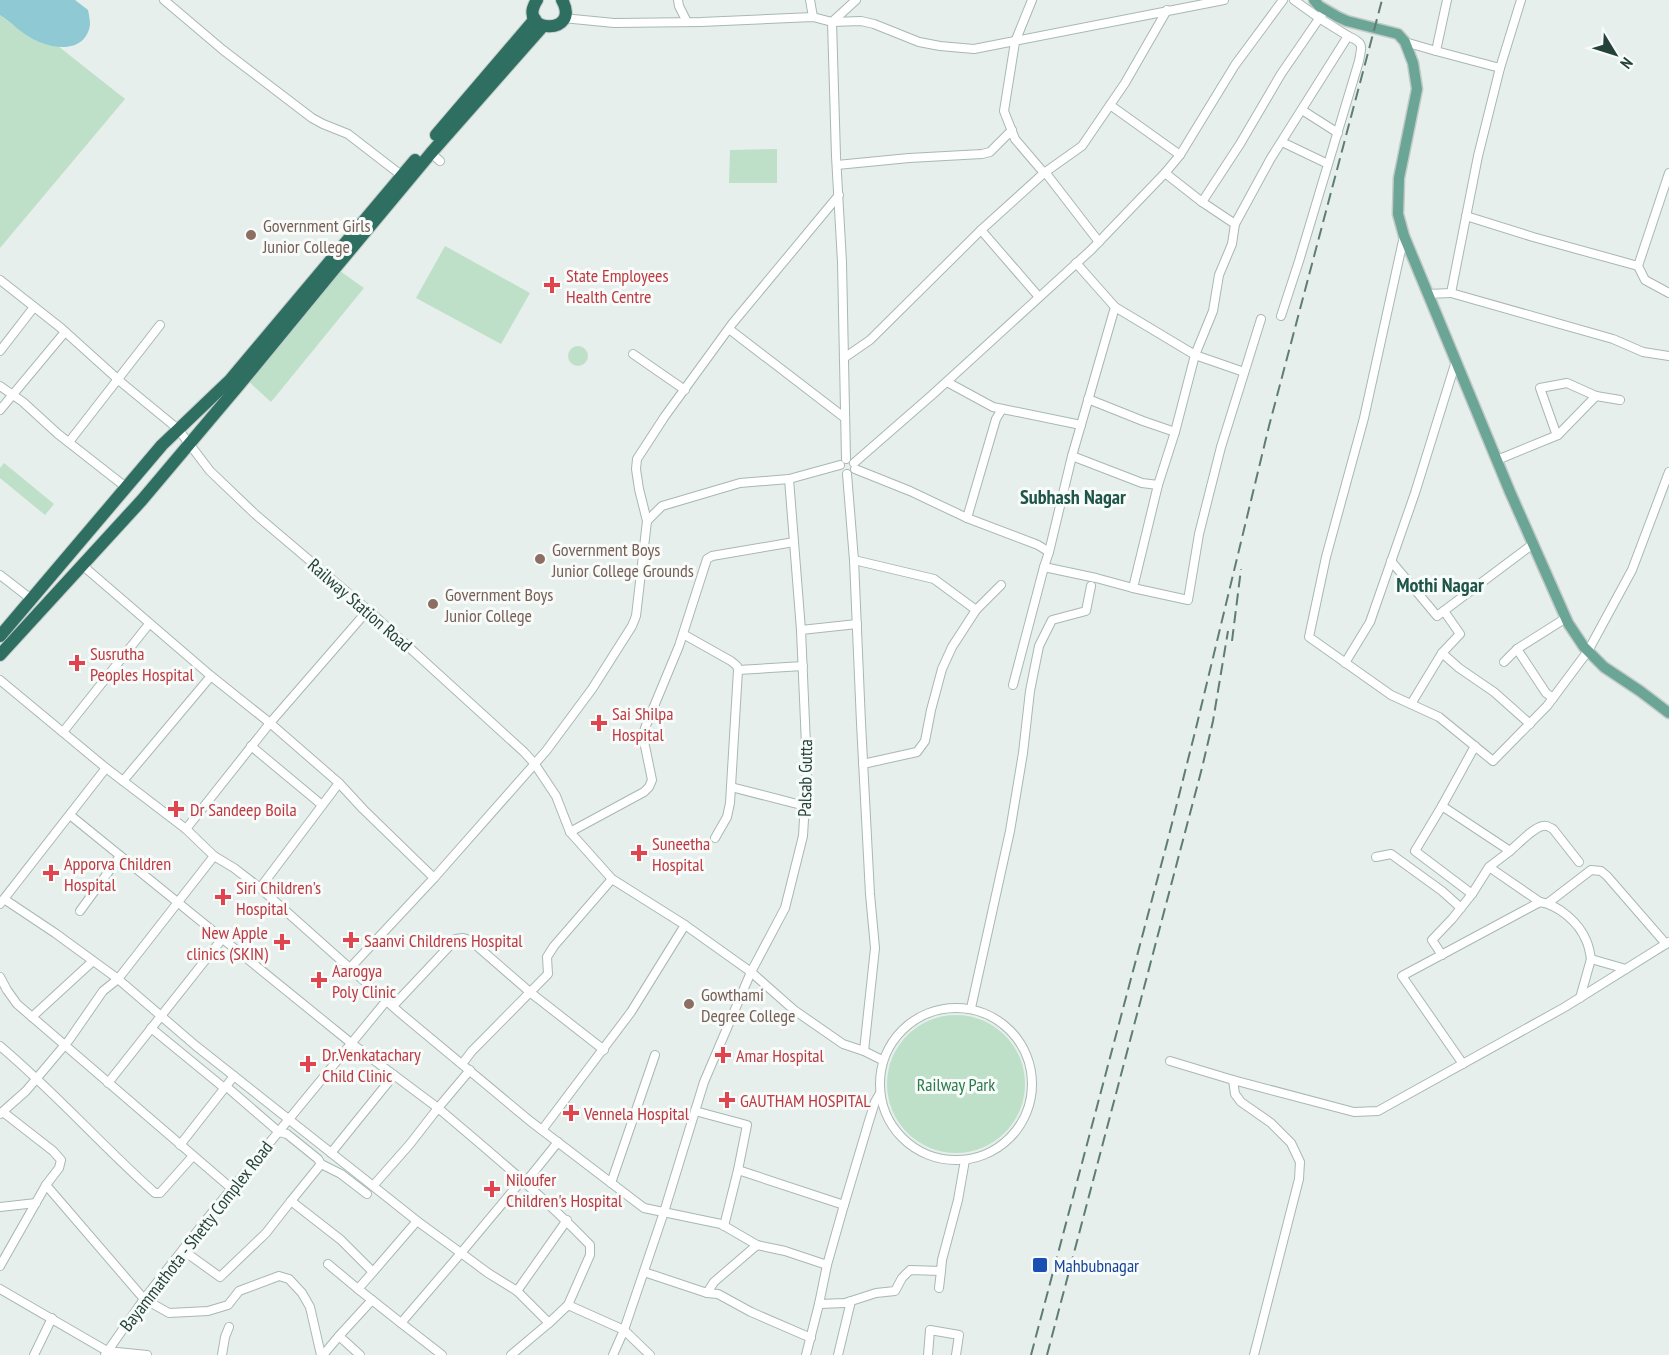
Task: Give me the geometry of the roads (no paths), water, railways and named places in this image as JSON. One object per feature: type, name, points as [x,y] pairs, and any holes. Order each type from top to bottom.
[{"type":"highway","points":[[537,0],[533,9],[539,22],[548,27],[557,25],[564,18],[566,9],[562,0]]},
{"type":"highway","points":[[0,636],[162,445],[230,380],[401,175],[539,22]]},
{"type":"highway","points":[[0,655],[142,500],[436,157],[539,22]]},
{"type":"main road","points":[[1314,0],[1322,14],[1398,34],[1406,42],[1413,63],[1417,89],[1399,178],[1398,214],[1404,236],[1497,460],[1566,618],[1584,647],[1605,667],[1669,713]]},
{"type":"street","points":[[164,0],[223,50],[297,107],[323,124],[348,134],[401,175]]},
{"type":"street","points":[[678,0],[687,22]]},
{"type":"street","points":[[810,0],[813,17]]},
{"type":"street","points":[[856,0],[832,22],[845,418],[870,894],[875,948],[864,1051]]},
{"type":"street","points":[[1032,0],[1015,42],[1004,111],[1016,139],[1045,172],[1099,242]]},
{"type":"street","points":[[564,18],[614,23],[813,17],[832,22],[861,21],[919,42],[974,50],[1224,0]]},
{"type":"street","points":[[647,521],[662,506],[740,483],[789,479],[848,466],[947,382],[1077,263],[1165,173],[1180,156],[1235,65],[1283,0]]},
{"type":"street","points":[[1281,316],[1362,48],[1360,41],[1348,36],[1322,14],[1294,0]]},
{"type":"street","points":[[1436,51],[1448,0]]},
{"type":"street","points":[[1451,293],[1478,156],[1500,68],[1521,0]]},
{"type":"street","points":[[844,358],[870,340],[981,230],[1045,172],[1082,146],[1125,83],[1167,10]]},
{"type":"street","points":[[1202,202],[1240,144],[1281,74],[1322,14]]},
{"type":"street","points":[[1133,588],[1158,486],[1195,355],[1213,311],[1219,275],[1232,244],[1235,225],[1282,142],[1348,36]]},
{"type":"street","points":[[1406,42],[1500,68]]},
{"type":"street","points":[[1110,105],[1180,156]]},
{"type":"street","points":[[1302,110],[1338,133]]},
{"type":"street","points":[[837,165],[982,154],[990,152],[1012,130]]},
{"type":"street","points":[[1282,142],[1328,164]]},
{"type":"street","points":[[1165,173],[1235,225]]},
{"type":"street","points":[[1669,173],[1638,266],[1645,280],[1669,293]]},
{"type":"street","points":[[350,968],[434,878],[546,751],[592,688],[636,616],[647,521],[639,489],[637,459],[665,416],[729,329],[839,195]]},
{"type":"street","points":[[1466,216],[1638,266]]},
{"type":"street","points":[[981,230],[1039,297]]},
{"type":"street","points":[[1404,236],[1364,418],[1326,557],[1309,637],[1391,696],[1439,717],[1493,762],[1553,698],[1588,651],[1632,570],[1669,472]]},
{"type":"street","points":[[1077,263],[1114,307],[1195,355],[1244,372]]},
{"type":"street","name":"Railway Station Road","points":[[0,280],[65,332],[178,429],[210,471],[255,514],[368,610],[534,763],[556,795],[570,832]]},
{"type":"street","points":[[1428,294],[1451,293],[1613,339],[1643,352],[1669,356]]},
{"type":"street","points":[[0,351],[34,307]]},
{"type":"street","points":[[1013,685],[1072,456],[1114,307]]},
{"type":"street","points":[[1044,567],[1188,600],[1200,534],[1221,447],[1261,319]]},
{"type":"street","points":[[69,442],[160,325]]},
{"type":"street","points":[[729,329],[845,418]]},
{"type":"street","points":[[0,410],[65,332]]},
{"type":"street","points":[[633,354],[686,390]]},
{"type":"street","points":[[1345,663],[1370,622],[1415,493],[1456,361]]},
{"type":"street","points":[[947,382],[993,407],[1081,424]]},
{"type":"street","points":[[1558,435],[1540,388],[1568,383],[1596,396],[1620,400]]},
{"type":"street","points":[[0,386],[127,488]]},
{"type":"street","points":[[1497,460],[1558,435],[1596,396]]},
{"type":"street","points":[[1088,399],[1175,432]]},
{"type":"street","points":[[967,518],[996,419],[1002,409]]},
{"type":"street","points":[[1072,456],[1142,483],[1158,486]]},
{"type":"street","points":[[848,466],[910,491],[967,518],[1038,545],[1049,552]]},
{"type":"street","name":"Palsab Gutta","points":[[613,1355],[668,1213],[704,1082],[750,972],[785,908],[803,836],[807,768],[803,666],[789,479]]},
{"type":"street","points":[[794,542],[712,556],[707,559],[683,634],[643,735],[652,780],[649,787],[644,792],[570,832],[612,879],[685,926],[750,972],[794,1010],[843,1044],[882,1060]]},
{"type":"street","points":[[1391,561],[1437,616],[1533,544]]},
{"type":"street","points":[[854,560],[934,579],[976,610]]},
{"type":"street","points":[[82,565],[339,783],[434,878]]},
{"type":"street","points":[[0,575],[31,599]]},
{"type":"street","points":[[863,764],[917,752],[925,741],[942,669],[952,647],[976,610],[1001,585]]},
{"type":"street","points":[[971,1008],[1010,831],[1023,753],[1030,691],[1039,646],[1052,620],[1086,611],[1092,586]]},
{"type":"street","points":[[186,829],[270,723],[368,610]]},
{"type":"street","points":[[1411,704],[1442,653],[1460,634],[1444,611]]},
{"type":"street","points":[[1504,662],[1517,650],[1566,618]]},
{"type":"street","points":[[63,732],[149,624]]},
{"type":"street","points":[[801,630],[857,624]]},
{"type":"street","points":[[683,634],[731,662],[737,666],[738,670],[727,817],[715,838]]},
{"type":"street","points":[[1517,650],[1546,693],[1553,698]]},
{"type":"street","points":[[1442,653],[1459,668],[1494,692],[1530,724]]},
{"type":"street","points":[[738,670],[803,666]]},
{"type":"street","points":[[123,781],[211,676]]},
{"type":"street","points":[[0,680],[106,768],[186,829],[214,856],[260,888],[390,1003],[542,1130],[644,1208],[724,1226],[758,1245],[827,1264]]},
{"type":"street","points":[[251,746],[322,805]]},
{"type":"street","points":[[1472,894],[1415,851],[1475,746]]},
{"type":"street","points":[[106,768],[2,902],[118,979],[196,1046],[417,1221],[488,1273],[518,1291],[549,1323]]},
{"type":"street","points":[[260,888],[339,783]]},
{"type":"street","points":[[731,787],[805,806]]},
{"type":"street","points":[[1442,806],[1510,850]]},
{"type":"street","points":[[70,815],[351,1043],[438,1108],[524,1181],[567,1220],[590,1245],[590,1255],[568,1305],[511,1355]]},
{"type":"street","points":[[1442,955],[1432,940],[1472,894],[1489,867],[1537,829],[1548,826],[1553,829],[1578,862]]},
{"type":"street","points":[[1376,857],[1391,854],[1443,891],[1461,908]]},
{"type":"street","points":[[80,911],[120,856]]},
{"type":"street","points":[[0,1266],[58,1168],[60,1158],[1,1113],[37,1078],[103,991],[118,979],[214,856]]},
{"type":"street","points":[[1489,867],[1576,924],[1587,941],[1591,959],[1580,998]]},
{"type":"street","points":[[1170,1061],[1354,1112],[1378,1111],[1463,1064],[1580,998],[1668,943],[1607,876],[1596,869],[1591,870],[1544,902],[1402,976],[1463,1064]]},
{"type":"street","points":[[374,1186],[438,1108],[466,1067],[472,1051],[548,974],[547,957],[554,946],[612,879]]},
{"type":"street","points":[[542,1130],[631,1012],[685,926]]},
{"type":"street","points":[[108,1083],[222,939]]},
{"type":"street","name":"Bayammathota - Shetty Complex Road","points":[[106,1353],[144,1299],[231,1188],[351,1043],[456,939],[470,940],[531,993]]},
{"type":"street","points":[[1591,959],[1626,969]]},
{"type":"street","points":[[32,1017],[93,961]]},
{"type":"street","points":[[0,977],[17,1004],[231,1188]]},
{"type":"street","points":[[531,993],[604,1050]]},
{"type":"street","points":[[806,1355],[827,1264],[868,1121],[879,1095],[882,1060],[890,1043],[902,1029],[917,1018],[934,1010],[952,1007],[971,1008],[992,1016],[1010,1030],[1024,1048],[1030,1067],[1032,1086],[1029,1106],[1021,1124],[1009,1139],[993,1151],[965,1160],[941,1160],[918,1152],[899,1137],[886,1118],[879,1095]]},
{"type":"street","points":[[151,1028],[279,1131],[295,1140],[321,1164],[341,1174],[367,1194]]},
{"type":"street","points":[[0,1046],[37,1078],[155,1193],[160,1193],[193,1156]]},
{"type":"street","points":[[611,1183],[655,1055]]},
{"type":"street","points":[[331,1153],[394,1075]]},
{"type":"street","points":[[180,1145],[234,1076]]},
{"type":"street","points":[[1233,1080],[1234,1094],[1241,1102],[1271,1123],[1291,1143],[1300,1162],[1299,1179],[1254,1355]]},
{"type":"street","points":[[695,1110],[747,1125],[724,1226]]},
{"type":"street","points":[[402,1323],[558,1142]]},
{"type":"street","points":[[939,1288],[942,1260],[958,1200],[965,1160]]},
{"type":"street","points":[[188,1254],[220,1277],[266,1233],[321,1164]]},
{"type":"street","points":[[738,1170],[844,1205]]},
{"type":"street","points":[[46,1185],[144,1299],[169,1313],[208,1311],[228,1305],[239,1291],[279,1276],[289,1279],[302,1293],[310,1307],[322,1355]]},
{"type":"street","points":[[291,1201],[341,1240],[373,1272]]},
{"type":"street","points":[[0,1207],[36,1203]]},
{"type":"street","points":[[518,1291],[567,1220]]},
{"type":"street","points":[[358,1289],[417,1221]]},
{"type":"street","points":[[707,1293],[714,1282],[758,1245]]},
{"type":"street","points":[[328,1264],[442,1355]]},
{"type":"street","points":[[819,1304],[845,1304],[876,1293],[895,1291],[902,1278],[910,1270],[941,1271]]},
{"type":"street","points":[[644,1272],[707,1293],[718,1294],[751,1312],[811,1338]]},
{"type":"street","points":[[0,1289],[52,1318],[106,1353],[147,1355]]},
{"type":"street","points":[[322,1355],[372,1300]]},
{"type":"street","points":[[838,1355],[851,1301]]},
{"type":"street","points":[[568,1305],[624,1330],[650,1355]]},
{"type":"street","points":[[34,1355],[52,1318]]},
{"type":"street","points":[[222,1355],[229,1327]]},
{"type":"street","points":[[928,1355],[930,1330],[959,1335],[956,1355]]},
{"type":"street","points":[[339,1336],[360,1355]]},
{"type":"water","points":[[0,0],[75,0],[88,10],[90,25],[87,35],[74,45],[66,47],[39,42],[27,36],[0,15]]},
{"type":"railway","points":[[1031,1355],[1167,843],[1269,426],[1382,0]]},
{"type":"railway","points":[[1232,641],[1241,569]]},
{"type":"railway","points":[[1047,1355],[1202,768],[1213,721],[1228,631]]},
{"type":"place","name":"Government Girls Junior College","points":[[251,235]]},
{"type":"place","name":"State Employees Health Centre","points":[[552,285]]},
{"type":"place","name":"Government Boys Junior College Grounds","points":[[540,559]]},
{"type":"place","name":"Government Boys Junior College","points":[[433,604]]},
{"type":"place","name":"Susrutha Peoples Hospital","points":[[77,663]]},
{"type":"place","name":"Sai Shilpa Hospital","points":[[599,723]]},
{"type":"place","name":"Dr Sandeep Boila","points":[[176,809]]},
{"type":"place","name":"Suneetha Hospital","points":[[639,853]]},
{"type":"place","name":"Apporva Children Hospital","points":[[51,873]]},
{"type":"place","name":"Siri Children's Hospital","points":[[223,897]]},
{"type":"place","name":"Saanvi Childrens Hospital","points":[[351,940]]},
{"type":"place","name":"New Apple clinics (SKIN)","points":[[282,942]]},
{"type":"place","name":"Aarogya Poly Clinic","points":[[319,980]]},
{"type":"place","name":"Gowthami Degree College","points":[[689,1004]]},
{"type":"place","name":"Amar Hospital","points":[[723,1055]]},
{"type":"place","name":"Dr.Venkatachary Child Clinic","points":[[308,1064]]},
{"type":"place","name":"GAUTHAM HOSPITAL","points":[[727,1100]]},
{"type":"place","name":"Vennela Hospital","points":[[571,1113]]},
{"type":"place","name":"Niloufer Children's Hospital","points":[[492,1189]]},
{"type":"place","name":"Mahbubnagar","points":[[1040,1265]]},
{"type":"district","name":"Subhash Nagar","points":[[1073,497]]},
{"type":"district","name":"Mothi Nagar","points":[[1440,585]]},
{"type":"park label","name":"Railway Park","points":[[956,1084]]}]
